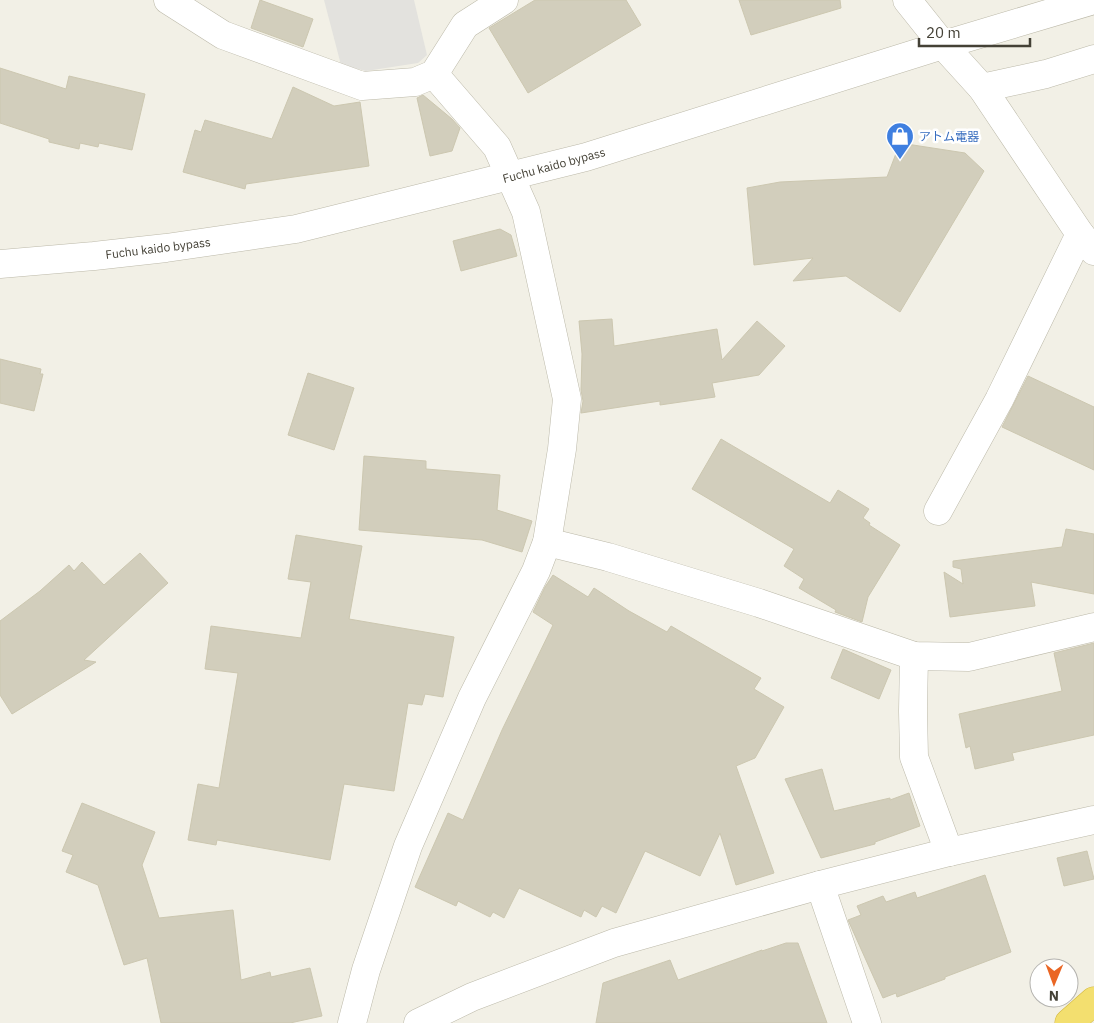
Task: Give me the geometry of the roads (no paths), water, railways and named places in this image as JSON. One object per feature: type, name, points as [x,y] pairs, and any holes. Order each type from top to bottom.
[{"type":"highway","points":[[1069,1023],[1094,1001]]},
{"type":"street","points":[[168,0],[223,35],[362,86],[415,82],[434,74],[465,26],[504,0]]},
{"type":"street","points":[[907,0],[943,45],[982,88],[1087,243],[938,511]]},
{"type":"street","name":"Fuchu kaido bypass","points":[[0,264],[166,248],[296,229],[586,157],[943,45],[1094,0]]},
{"type":"street","points":[[982,88],[1046,74],[1094,59]]},
{"type":"street","points":[[352,1023],[366,970],[408,846],[472,698],[536,571],[547,542],[562,449],[567,399],[526,212],[497,147],[434,74]]},
{"type":"street","points":[[547,542],[608,557],[760,603],[914,656],[968,657],[1094,627]]},
{"type":"street","points":[[914,656],[912,712],[914,757],[950,852]]},
{"type":"street","points":[[418,1023],[472,997],[614,943],[820,885],[950,852],[1094,820]]},
{"type":"street","points":[[820,885],[867,1023]]},
{"type":"place","name":"アトム電器","points":[[900,160]]}]
